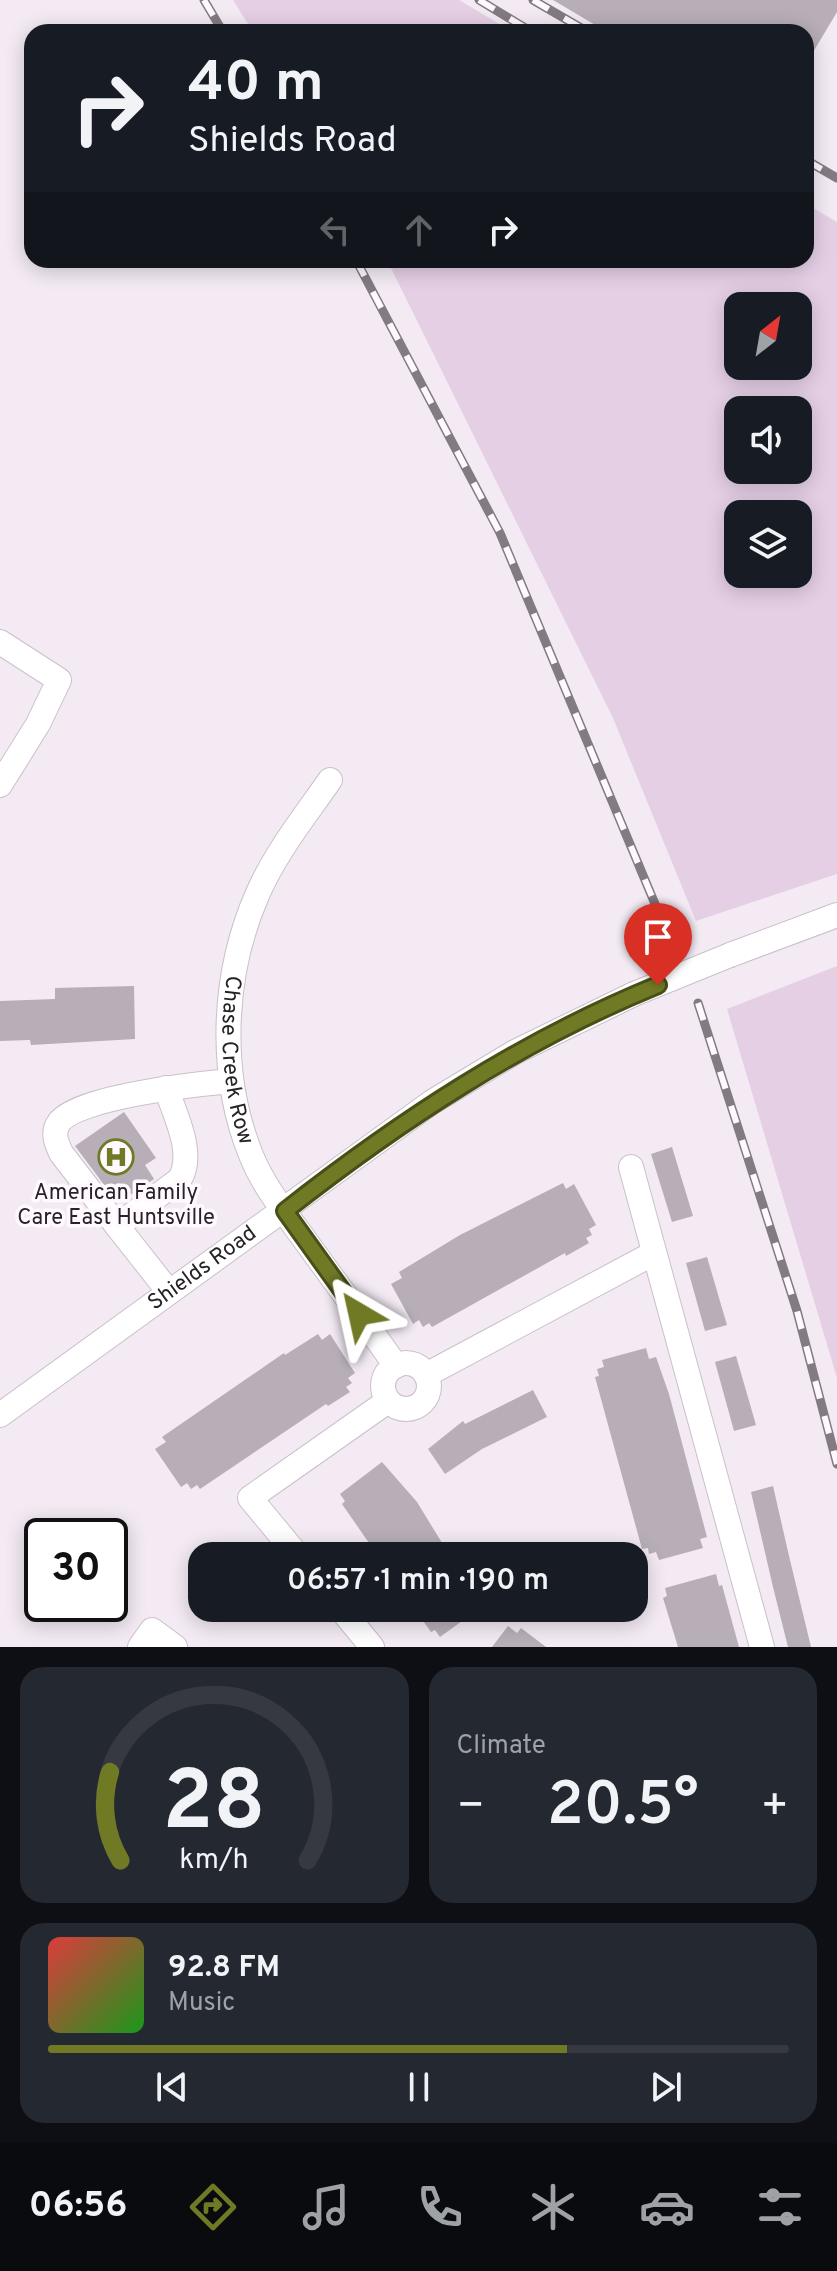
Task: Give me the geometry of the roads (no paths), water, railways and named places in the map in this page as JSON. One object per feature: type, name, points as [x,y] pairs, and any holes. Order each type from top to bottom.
[{"type":"street","points":[[0,642],[59,680],[38,724],[0,785]]},
{"type":"street","name":"Chase Creek Row","points":[[330,780],[280,851],[258,893],[242,938],[230,989],[231,1081],[252,1156],[285,1211],[396,1366]]},
{"type":"street","name":"Shields Road","points":[[0,1415],[432,1102],[515,1052],[634,994],[837,915]]},
{"type":"street","points":[[169,1292],[55,1141],[55,1127],[64,1115],[79,1108],[166,1088],[231,1081]]},
{"type":"street","points":[[117,1226],[179,1180],[185,1172],[188,1158],[166,1088]]},
{"type":"street","points":[[631,1167],[762,1647]]},
{"type":"street","points":[[426,1375],[654,1253]]},
{"type":"street","points":[[415,1365],[426,1375],[428,1390],[415,1407],[400,1409],[388,1401],[384,1379],[396,1366],[415,1365]]},
{"type":"street","points":[[286,1542],[250,1498],[388,1401]]},
{"type":"street","points":[[351,1622],[372,1647]]},
{"type":"street","points":[[140,1647],[152,1630],[175,1647]]},
{"type":"railway","points":[[204,0],[218,24]]},
{"type":"railway","points":[[479,0],[519,24]]},
{"type":"railway","points":[[533,0],[574,24]]},
{"type":"railway","points":[[814,165],[837,178]]},
{"type":"railway","points":[[360,268],[500,533],[673,947]]},
{"type":"railway","points":[[698,1003],[797,1311],[837,1464]]},
{"type":"place","name":"American Family Care East Huntsville","points":[[116,1157]]}]
